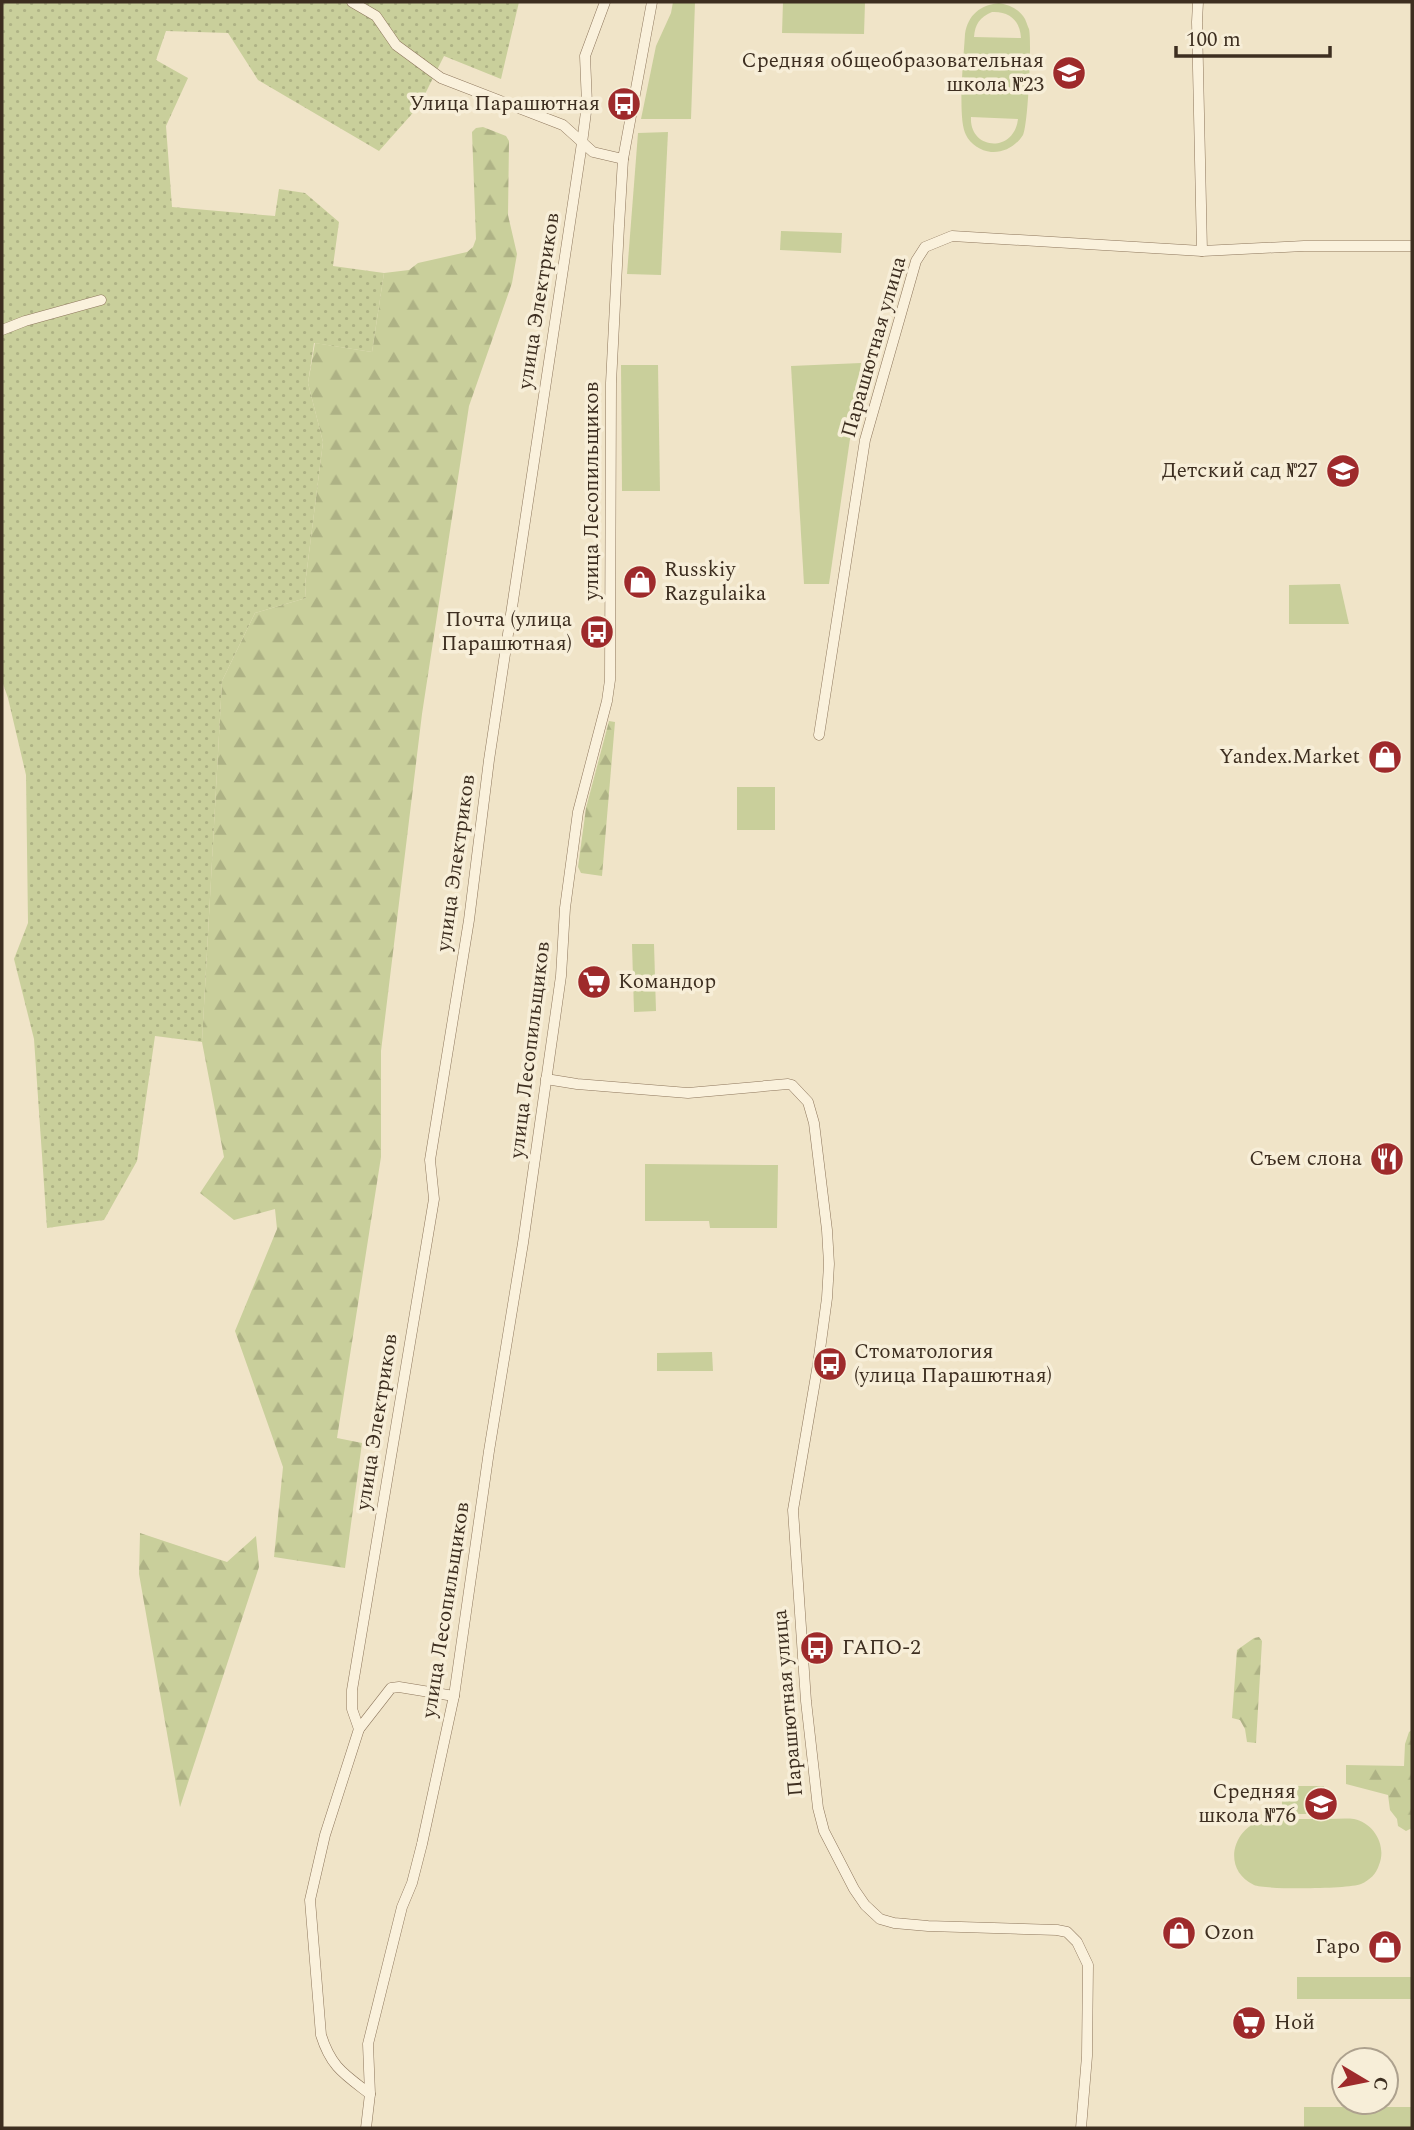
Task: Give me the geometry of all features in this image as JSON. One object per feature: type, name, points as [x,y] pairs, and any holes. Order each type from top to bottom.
[{"type":"street","points":[[352,2],[376,16],[396,46],[441,78],[563,125],[593,152],[623,159]]},
{"type":"street","name":"улица Электриков","points":[[359,1729],[352,1709],[352,1690],[434,1199],[430,1160],[469,920],[489,760],[582,144],[587,104],[585,56],[605,2]]},
{"type":"street","name":"улица Лесопильщиков","points":[[366,2128],[370,2094],[368,2044],[402,1907],[412,1883],[422,1844],[454,1696],[562,976],[565,908],[578,812],[607,701],[611,665],[611,383],[623,159],[652,2]]},
{"type":"street","points":[[1198,2],[1202,251]]},
{"type":"street","name":"Парашютная улица","points":[[819,735],[865,440],[916,261],[925,247],[952,236],[1202,251],[1304,246],[1412,246]]},
{"type":"street","points":[[2,330],[101,300]]},
{"type":"street","name":"Парашютная улица","points":[[547,1079],[688,1093],[776,1084],[792,1085],[808,1102],[814,1123],[827,1230],[827,1298],[812,1408],[793,1510],[806,1701],[818,1808],[824,1831],[864,1905],[880,1919],[928,1926],[1067,1931],[1077,1942],[1088,1965],[1087,2056],[1081,2128]]},
{"type":"street","points":[[370,2094],[343,2073],[327,2056],[321,2035],[310,1900],[325,1835],[359,1729],[391,1688],[454,1696]]},
{"type":"green space","points":[[2,2],[519,2],[501,79],[444,56],[419,106],[379,151],[258,80],[228,33],[166,31],[156,60],[188,78],[166,126],[172,207],[275,216],[279,189],[305,193],[339,222],[333,266],[384,273],[372,352],[314,343],[308,383],[323,442],[305,585],[306,598],[255,613],[222,681],[202,1042],[155,1036],[137,1161],[104,1220],[47,1228],[34,1039],[14,959],[28,923],[26,775],[2,681]]},
{"type":"green space","points":[[673,2],[695,2],[691,119],[641,119],[656,46]]},
{"type":"green space","points":[[783,2],[865,2],[864,34],[782,33]]},
{"type":"green space","points":[[992,4],[1007,5],[1020,13],[1029,29],[1030,37],[1028,101],[1023,135],[1009,148],[996,152],[980,149],[968,138],[963,127],[961,102],[967,27],[976,12]],"holes":[[[992,12],[1004,13],[1013,18],[1019,27],[1021,38],[974,37],[979,22]],[[971,117],[1018,119],[1009,138],[992,144],[977,136],[972,128]]]},
{"type":"green space","points":[[483,127],[506,136],[509,141],[508,215],[517,254],[512,283],[469,406],[422,714],[381,1051],[381,1157],[337,1438],[362,1443],[345,1568],[274,1557],[283,1467],[235,1331],[277,1229],[275,1209],[234,1220],[200,1193],[224,1157],[202,1042],[222,681],[255,613],[306,598],[305,585],[323,442],[308,383],[315,343],[372,352],[384,273],[409,270],[418,263],[467,252],[473,247],[476,239],[472,132]]},
{"type":"green space","points":[[668,132],[661,275],[627,274],[638,133]]},
{"type":"green space","points":[[781,231],[842,233],[841,253],[780,250]]},
{"type":"green space","points":[[861,363],[829,584],[804,584],[791,366]]},
{"type":"green space","points":[[621,365],[658,365],[660,491],[622,491]]},
{"type":"green space","points":[[1340,584],[1349,624],[1289,624],[1289,585]]},
{"type":"green space","points":[[609,721],[615,722],[602,876],[581,873],[578,867],[586,808]]},
{"type":"green space","points":[[737,787],[775,787],[775,830],[737,830]]},
{"type":"green space","points":[[632,944],[654,944],[656,1011],[634,1012]]},
{"type":"green space","points":[[645,1164],[778,1165],[777,1228],[710,1228],[709,1221],[645,1221]]},
{"type":"green space","points":[[712,1352],[713,1371],[657,1371],[657,1353]]},
{"type":"green space","points":[[140,1533],[227,1562],[256,1536],[259,1567],[180,1807],[139,1574]]},
{"type":"green space","points":[[1259,1637],[1262,1641],[1256,1743],[1247,1742],[1240,1720],[1232,1718],[1237,1650]]},
{"type":"green space","points":[[1412,1730],[1412,1828],[1406,1831],[1398,1826],[1397,1819],[1390,1810],[1388,1795],[1346,1784],[1346,1765],[1404,1766],[1405,1744]]},
{"type":"green space","points":[[1282,1786],[1324,1786],[1324,1814],[1282,1814]]},
{"type":"green space","points":[[1268,1819],[1361,1821],[1373,1830],[1380,1843],[1381,1858],[1378,1868],[1367,1881],[1353,1886],[1290,1888],[1254,1885],[1243,1878],[1237,1869],[1235,1848],[1246,1829]]},
{"type":"green space","points":[[1297,1977],[1412,1977],[1412,1999],[1297,1999]]},
{"type":"green space","points":[[1304,2107],[1330,2107],[1330,2116],[1400,2116],[1400,2107],[1412,2107],[1412,2128],[1304,2128]]},
{"type":"place","name":"Средняя общеобразовательная школа №23","points":[[1069,73]]},
{"type":"place","name":"Улица Парашютная","points":[[624,104]]},
{"type":"place","name":"Детский сад №27","points":[[1343,471]]},
{"type":"place","name":"Russkiy Razgulaika","points":[[640,582]]},
{"type":"place","name":"Почта (улица Парашютная)","points":[[597,632]]},
{"type":"place","name":"Yandex.Market","points":[[1385,757]]},
{"type":"place","name":"Командор","points":[[594,982]]},
{"type":"place","name":"Съем слона","points":[[1387,1159]]},
{"type":"place","name":"Стоматология (улица Парашютная)","points":[[830,1364]]},
{"type":"place","name":"ГАПО-2","points":[[817,1648]]},
{"type":"place","name":"Средняя школа №76","points":[[1321,1804]]},
{"type":"place","name":"Ozon","points":[[1179,1933]]},
{"type":"place","name":"Гаро","points":[[1385,1947]]},
{"type":"place","name":"Ной","points":[[1249,2023]]}]
